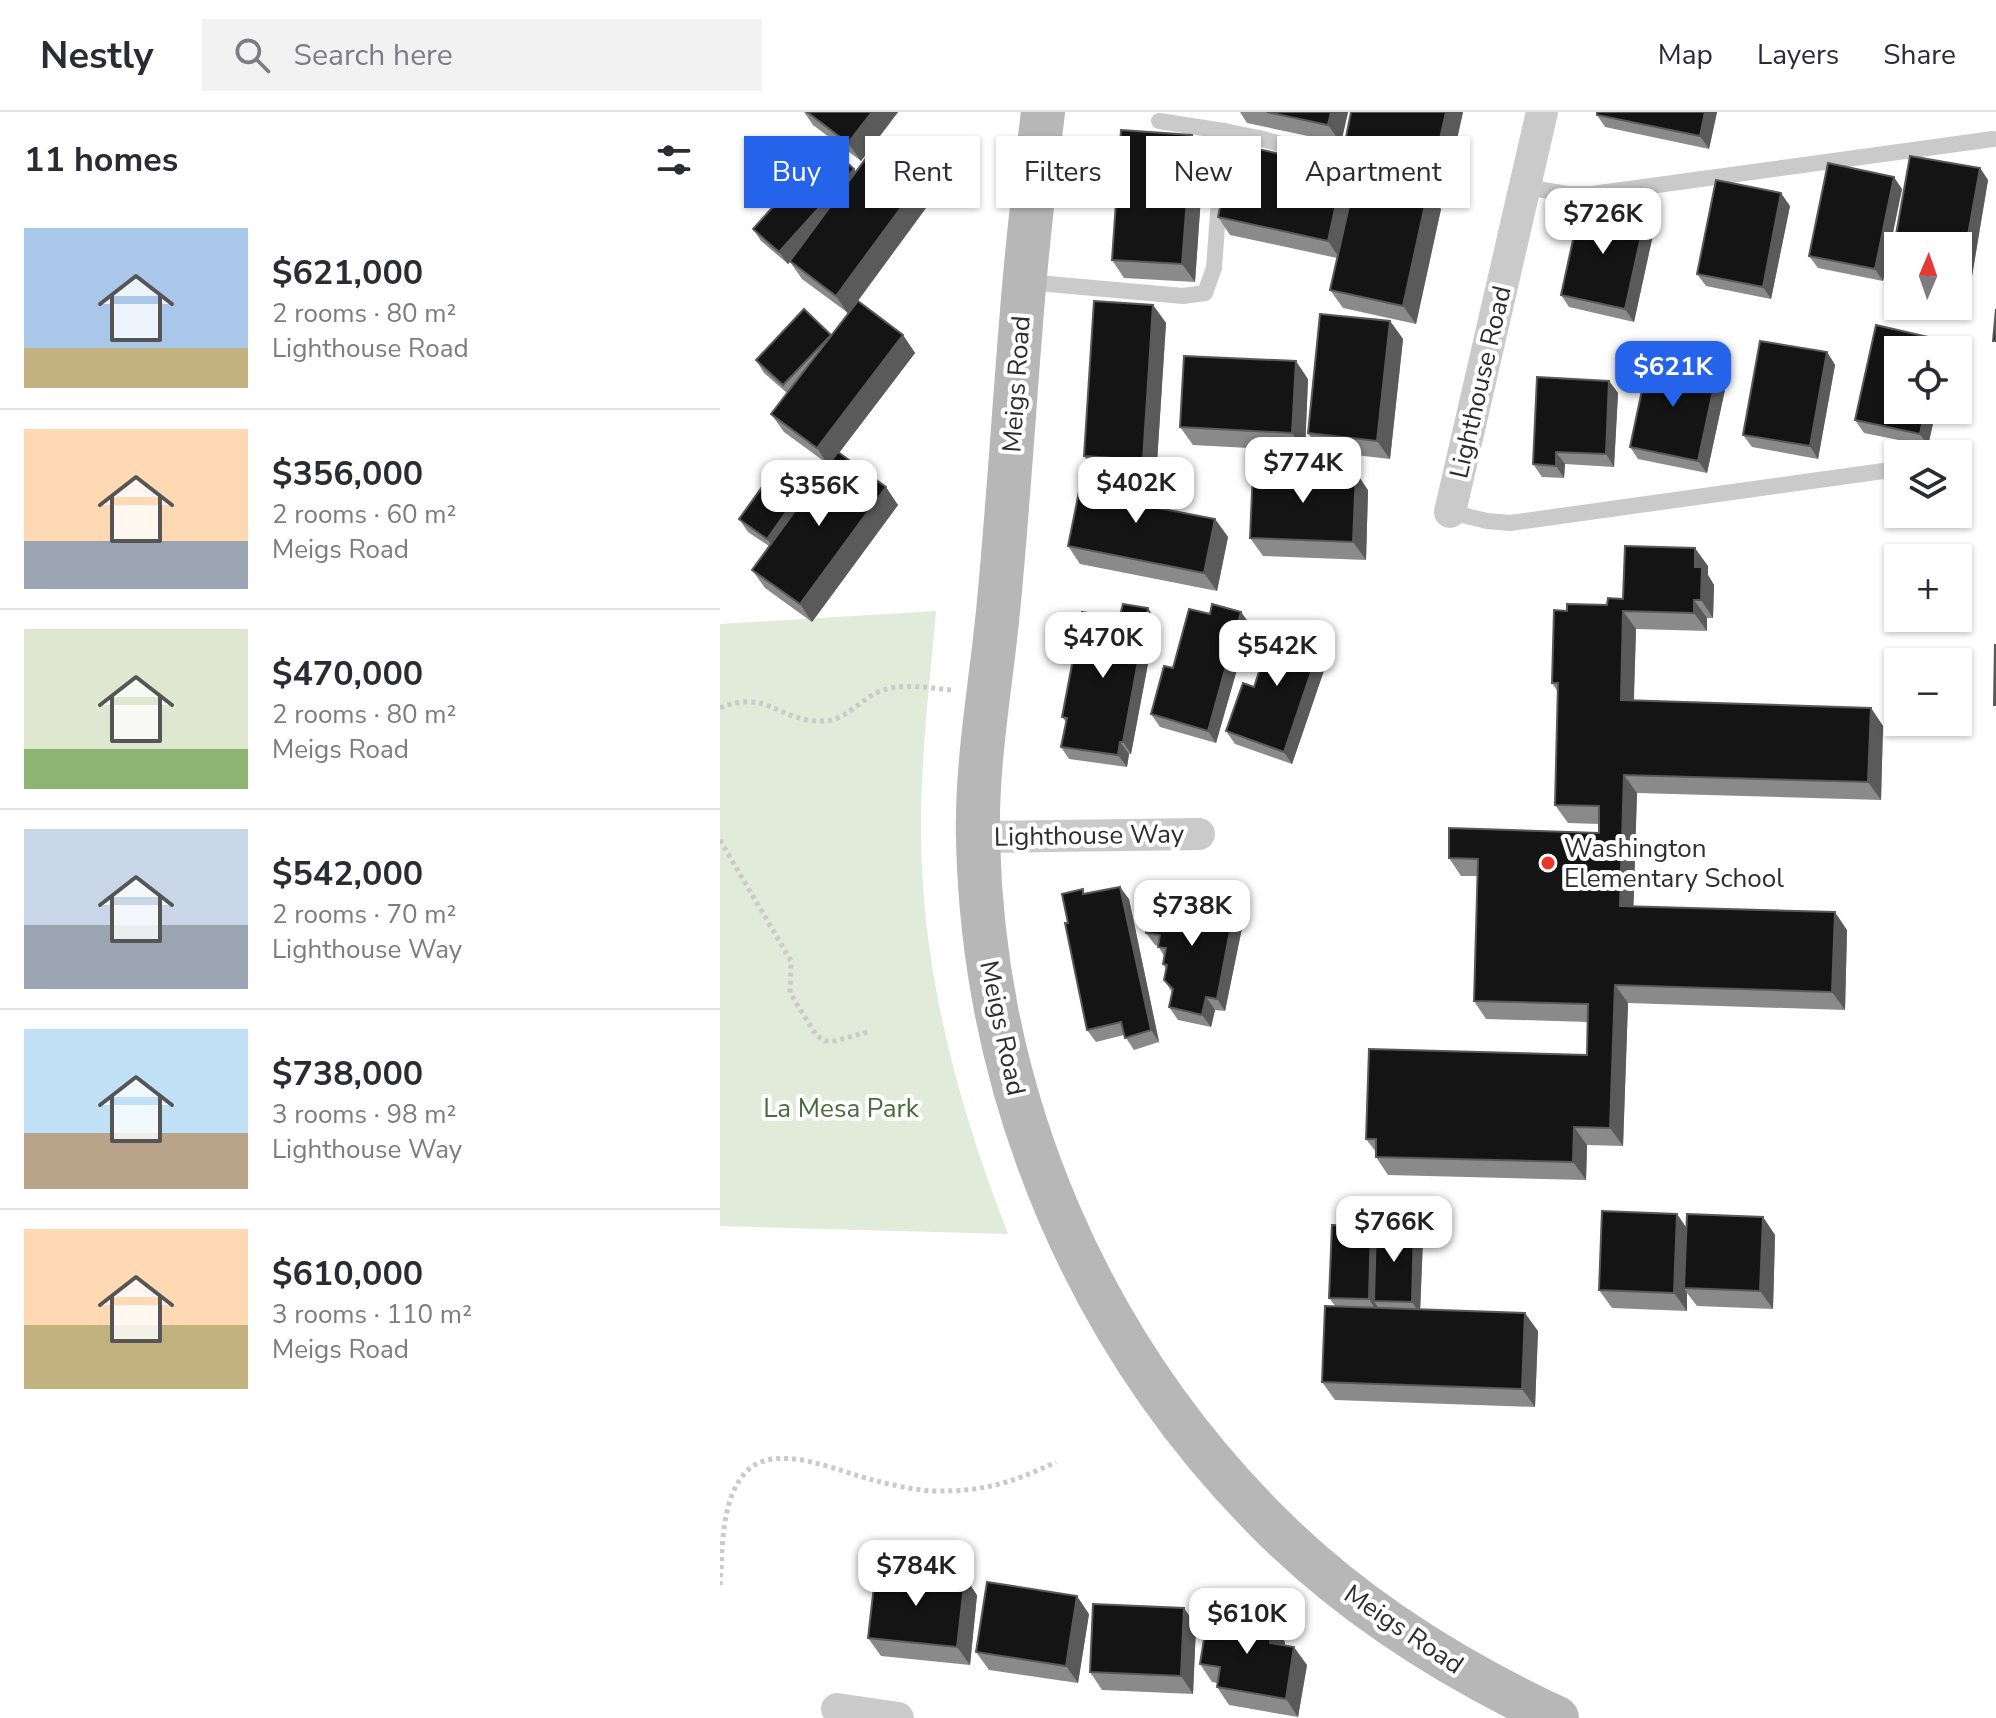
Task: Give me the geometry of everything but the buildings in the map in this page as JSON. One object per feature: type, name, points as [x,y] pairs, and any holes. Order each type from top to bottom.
[{"type":"main road","name":"Meigs Road","points":[[1043,112],[1024,281],[978,837],[988,964],[1007,1065],[1031,1146],[1067,1235],[1117,1330],[1171,1411],[1206,1454],[1285,1538],[1339,1585],[1407,1635],[1480,1680],[1557,1718]]},
{"type":"street","name":"Lighthouse Road","points":[[1450,512],[1542,112]]},
{"type":"street","name":"Lighthouse Way","points":[[978,837],[1199,834]]},
{"type":"street","points":[[837,1709],[898,1718]]},
{"type":"lane","points":[[1159,121],[1277,143]]},
{"type":"lane","points":[[1024,281],[1183,296],[1205,293],[1214,268],[1224,131]]},
{"type":"lane","points":[[1526,187],[1567,194],[1592,194],[1993,139]]},
{"type":"lane","points":[[1450,512],[1510,523],[1884,471]]},
{"type":"path","points":[[720,708],[737,701],[753,701],[799,720],[831,721],[865,698],[889,688],[917,687],[988,693]]},
{"type":"path","points":[[720,840],[791,961],[790,993],[816,1035],[825,1041],[835,1041],[871,1031]]},
{"type":"path","points":[[720,1585],[726,1512],[746,1472],[765,1461],[792,1459],[824,1463],[871,1480],[929,1491],[968,1490],[1016,1481],[1056,1462]]},
{"type":"green space","name":"La Mesa Park","points":[[936,611],[921,797],[922,877],[927,929],[945,1033],[958,1084],[1008,1234],[720,1226],[720,624]]},
{"type":"place","name":"Washington Elementary School","points":[[1548,863]]}]
